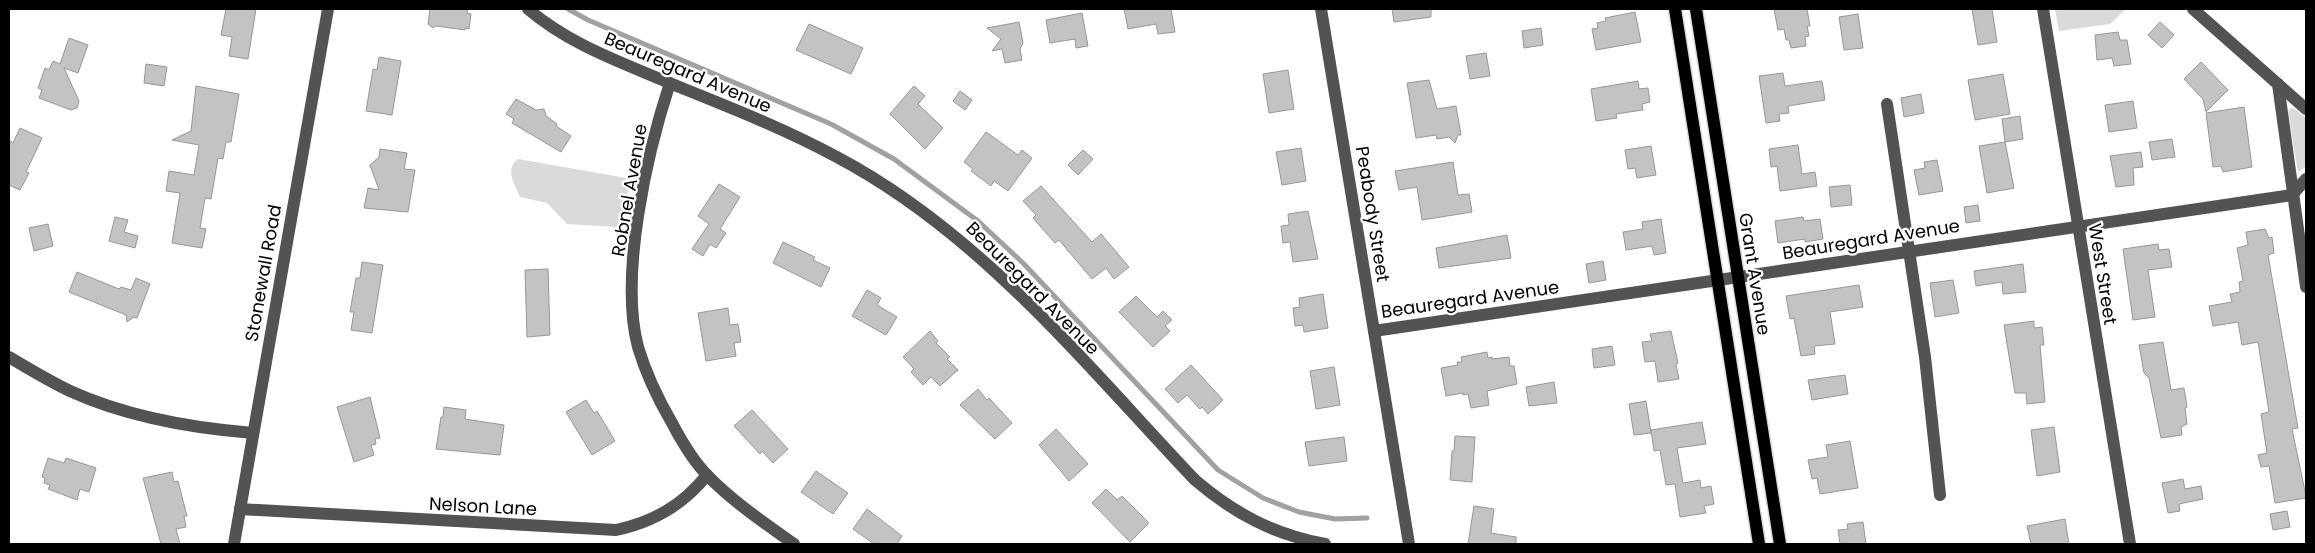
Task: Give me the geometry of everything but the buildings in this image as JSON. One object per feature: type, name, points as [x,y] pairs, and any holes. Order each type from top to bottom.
[{"type":"main road","points":[[1675,9],[1759,544]]},
{"type":"main road","name":"Grant Avenue","points":[[1696,9],[1780,544]]},
{"type":"street","name":"Stonewall Road","points":[[234,544],[328,9]]},
{"type":"street","name":"Beauregard Avenue","points":[[528,9],[568,38],[797,136],[858,168],[907,199],[952,232],[996,272],[1042,317],[1195,480],[1220,501],[1247,518],[1278,532],[1326,544]]},
{"type":"street","name":"Peabody Street","points":[[1321,9],[1409,544]]},
{"type":"street","name":"West Street","points":[[2043,9],[2130,544]]},
{"type":"street","points":[[2193,9],[2306,109]]},
{"type":"street","name":"Robnel Avenue","points":[[670,82],[660,114],[641,200],[635,246],[632,289],[638,346],[662,406],[692,456],[707,475],[794,544]]},
{"type":"street","points":[[2278,84],[2306,287]]},
{"type":"street","points":[[1887,104],[1925,357],[1940,495]]},
{"type":"street","points":[[2292,195],[2306,179]]},
{"type":"street","name":"Beauregard Avenue","points":[[1374,331],[2292,195]]},
{"type":"street","points":[[9,357],[70,391],[115,408],[171,422],[253,433]]},
{"type":"street","name":"Nelson Lane","points":[[240,509],[616,530],[636,526],[666,513],[685,499],[707,475]]},
{"type":"shaded area","points":[[2055,9],[2126,9],[2110,24],[2059,31]]},
{"type":"shaded area","points":[[2291,108],[2306,118],[2306,166],[2301,171],[2298,171],[2297,167],[2288,112]]},
{"type":"shaded area","points":[[518,159],[626,178],[629,185],[622,222],[617,227],[567,224],[547,203],[520,197],[513,182],[511,172],[514,163]]},
{"type":"waterway","points":[[568,9],[588,20],[831,124],[894,159],[978,221],[1023,263],[1218,470],[1263,498],[1299,512],[1335,519],[1367,518]]}]
